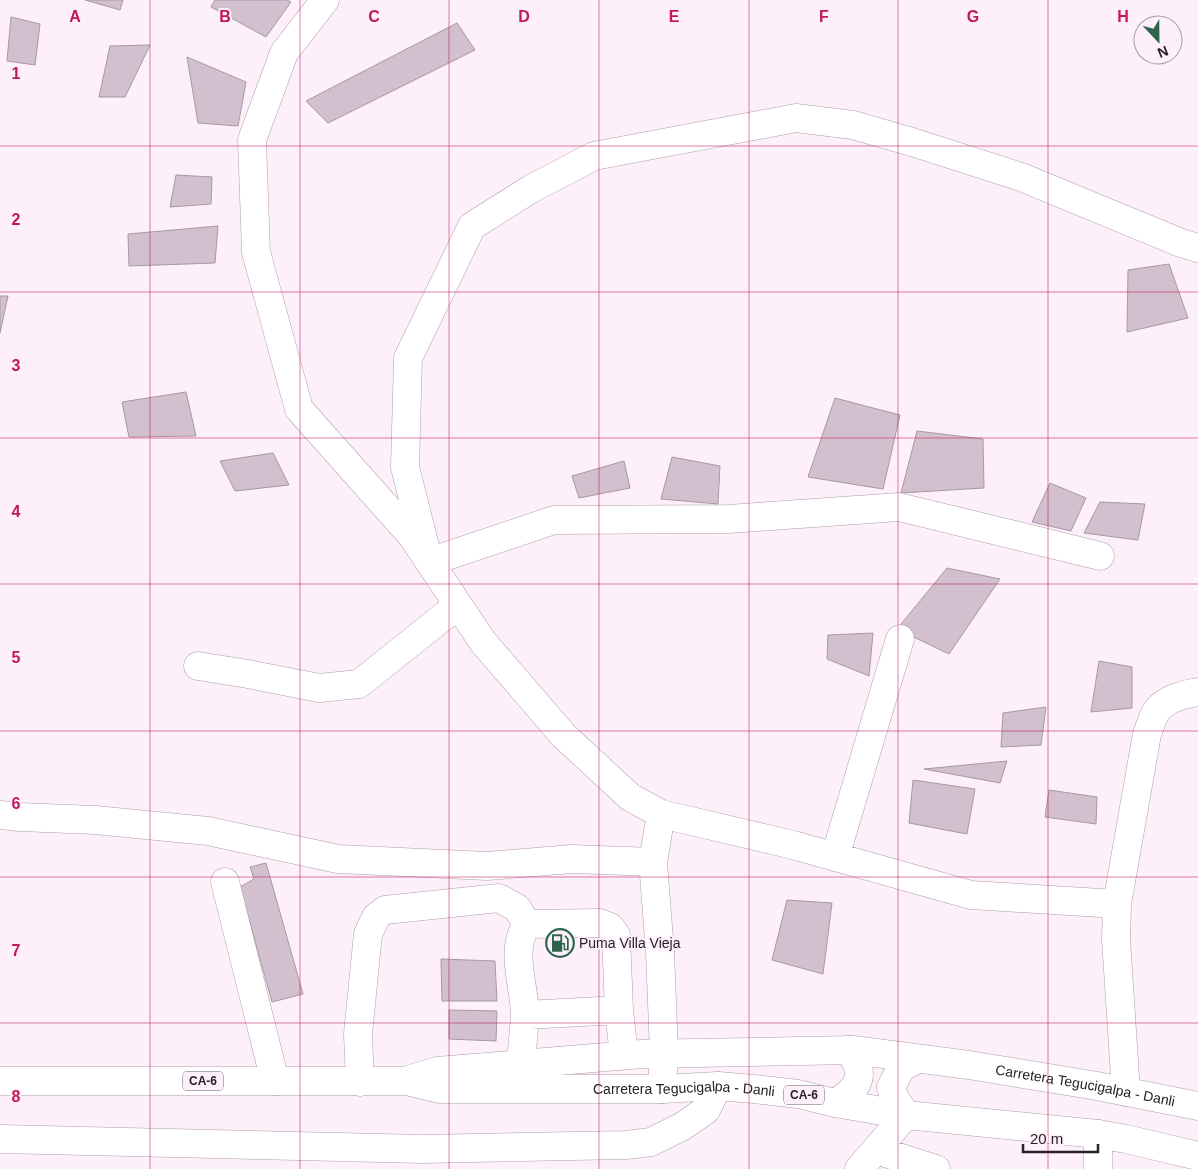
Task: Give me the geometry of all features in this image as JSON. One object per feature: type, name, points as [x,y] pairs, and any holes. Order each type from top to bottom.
[{"type":"main road","points":[[319,1],[284,52],[252,140],[256,252],[299,408],[412,536],[483,642],[564,735],[630,797],[661,814],[834,857],[971,895],[1117,904]]},
{"type":"main road","points":[[429,562],[405,467],[408,358],[472,226],[531,189],[594,156],[796,118],[853,126],[912,142],[1021,177],[1180,243],[1198,248]]},
{"type":"main road","points":[[429,562],[554,520],[728,519],[899,507],[1100,556]]},
{"type":"main road","points":[[198,666],[318,688],[359,684],[458,605]]},
{"type":"main road","points":[[834,857],[900,639]]},
{"type":"main road","points":[[1126,1092],[1116,939],[1117,904],[1147,734],[1158,710],[1167,702],[1186,694],[1198,692]]},
{"type":"main road","points":[[661,814],[653,862],[660,952],[664,1053],[662,1089]]},
{"type":"main road","points":[[0,815],[87,820],[208,831],[338,859],[487,866],[572,859],[653,862]]},
{"type":"main road","points":[[225,882],[275,1081]]},
{"type":"main road","points":[[360,1082],[358,1034],[368,934],[376,917],[385,910],[500,898],[517,908],[527,924]]},
{"type":"main road","points":[[527,924],[599,923],[610,927],[616,935],[619,1010],[624,1055]]},
{"type":"main road","points":[[521,1063],[525,1015],[518,948],[521,933],[527,924]]},
{"type":"main road","points":[[525,1015],[619,1010]]},
{"type":"main road","points":[[835,1103],[849,1095],[857,1085],[859,1078],[855,1059],[848,1050]]},
{"type":"main road","name":"Carretera Tegucigalpa - Danli","points":[[406,1081],[437,1071],[624,1055],[848,1050],[970,1065],[1198,1106]]},
{"type":"main road","points":[[868,1159],[906,1115],[895,1099],[891,1088],[901,1068],[918,1059]]},
{"type":"main road","name":"Carretera Tegucigalpa - Danli","points":[[0,1081],[406,1081],[439,1089],[662,1089],[718,1086],[798,1094],[835,1103],[906,1115],[1098,1134],[1198,1156]]},
{"type":"main road","points":[[0,1138],[453,1159],[626,1146],[651,1142],[683,1126],[706,1110],[718,1086]]},
{"type":"main road","points":[[1098,1134],[1098,1169]]},
{"type":"main road","points":[[868,1159],[936,1169]]},
{"type":"building","points":[[85,0],[123,0],[120,10]]},
{"type":"building","points":[[215,0],[287,0],[291,2],[266,37],[211,7]]},
{"type":"building","points":[[11,17],[40,24],[35,65],[7,61]]},
{"type":"building","points":[[457,23],[475,50],[328,123],[306,101]]},
{"type":"building","points":[[150,45],[125,97],[99,97],[110,46]]},
{"type":"building","points":[[187,57],[246,82],[238,126],[198,123]]},
{"type":"building","points":[[176,175],[212,177],[211,204],[170,207]]},
{"type":"building","points":[[218,226],[215,263],[129,266],[128,234]]},
{"type":"building","points":[[1169,264],[1188,318],[1127,332],[1128,270]]},
{"type":"building","points":[[0,296],[8,296],[0,333]]},
{"type":"building","points":[[186,392],[196,436],[129,437],[122,402]]},
{"type":"building","points":[[835,398],[900,415],[883,489],[808,477]]},
{"type":"building","points":[[917,431],[983,439],[984,488],[901,493]]},
{"type":"building","points":[[273,453],[289,485],[235,491],[220,461]]},
{"type":"building","points":[[672,457],[720,466],[718,504],[661,499]]},
{"type":"building","points":[[624,461],[630,488],[579,498],[572,476]]},
{"type":"building","points":[[1050,483],[1086,498],[1071,531],[1032,522]]},
{"type":"building","points":[[1100,502],[1145,504],[1138,540],[1084,533]]},
{"type":"building","points":[[947,568],[1000,579],[949,654],[897,629]]},
{"type":"building","points":[[873,633],[869,676],[827,659],[828,635]]},
{"type":"building","points":[[1099,661],[1132,667],[1132,708],[1091,712]]},
{"type":"building","points":[[1046,707],[1041,745],[1001,747],[1003,713]]},
{"type":"building","points":[[1007,761],[1000,783],[924,769]]},
{"type":"building","points":[[913,780],[975,789],[967,834],[909,823]]},
{"type":"building","points":[[1049,790],[1097,797],[1096,824],[1045,817]]},
{"type":"building","points":[[266,863],[303,994],[272,1002],[240,887],[254,879],[250,867]]},
{"type":"building","points":[[787,900],[832,903],[823,974],[772,960]]},
{"type":"building","points":[[441,959],[495,961],[497,1001],[442,1001]]},
{"type":"building","points":[[449,1010],[497,1011],[496,1041],[449,1039]]},
{"type":"place","name":"Puma Villa Vieja","points":[[560,943]]}]
